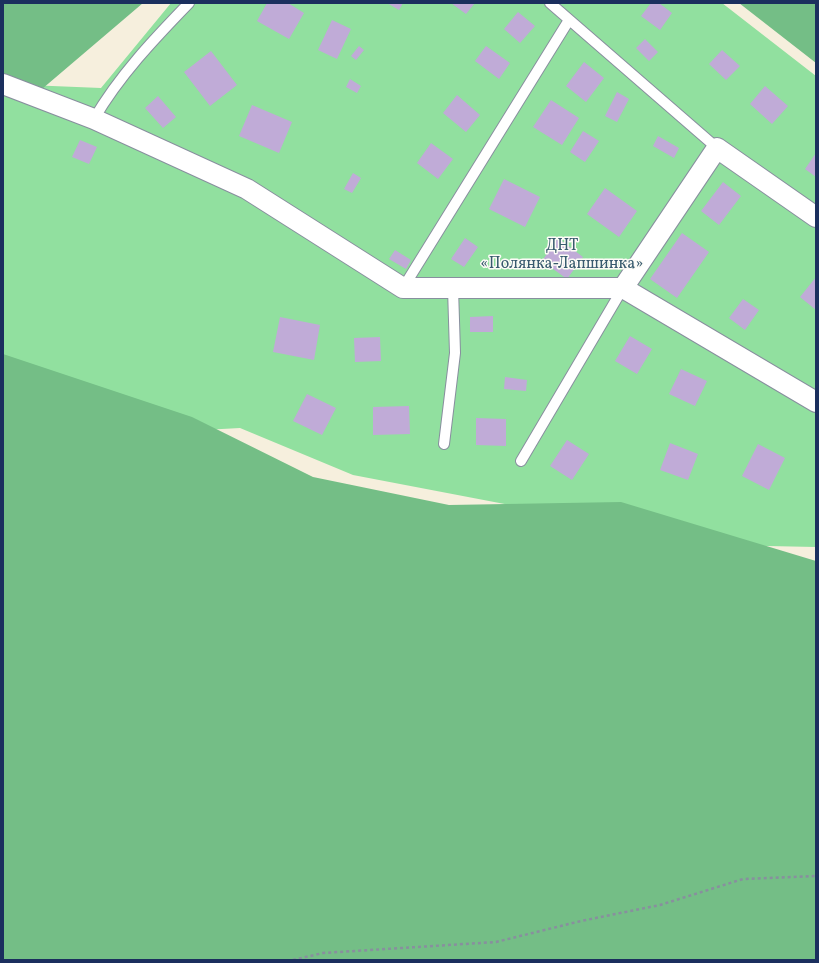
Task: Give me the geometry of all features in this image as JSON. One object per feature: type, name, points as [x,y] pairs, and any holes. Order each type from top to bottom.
[{"type":"street","points":[[3,84],[94,119],[247,189],[403,288],[624,288],[816,402]]},
{"type":"street","points":[[624,288],[717,148],[816,217]]},
{"type":"lane","points":[[94,119],[108,96],[166,27],[189,3]]},
{"type":"lane","points":[[550,3],[717,148]]},
{"type":"lane","points":[[403,288],[569,20]]},
{"type":"lane","points":[[444,444],[455,353],[453,288]]},
{"type":"lane","points":[[521,461],[624,288]]},
{"type":"path","points":[[293,960],[323,953],[496,942],[580,921],[660,905],[743,879],[816,876]]},
{"type":"green space","points":[[3,3],[143,3],[42,89],[3,76]]},
{"type":"green space","name":"ДНТ «Полянка-Лапшинка»","points":[[171,3],[722,3],[816,76],[816,547],[719,545],[353,475],[240,428],[3,441],[3,84],[101,88]]},
{"type":"green space","points":[[739,3],[816,3],[816,63]]},
{"type":"green space","points":[[3,354],[192,417],[313,477],[449,505],[621,502],[816,561],[816,960],[3,960]]},
{"type":"building","points":[[267,3],[288,3],[304,13],[289,39],[257,21]]},
{"type":"building","points":[[387,3],[403,3],[399,10]]},
{"type":"building","points":[[451,3],[475,3],[466,14]]},
{"type":"building","points":[[651,3],[659,3],[672,13],[660,30],[641,16]]},
{"type":"building","points":[[518,12],[535,26],[520,43],[504,29]]},
{"type":"building","points":[[332,20],[351,29],[337,59],[318,50]]},
{"type":"building","points":[[645,39],[658,52],[649,61],[636,48]]},
{"type":"building","points":[[359,46],[364,50],[356,60],[351,56]]},
{"type":"building","points":[[486,46],[510,63],[499,79],[475,61]]},
{"type":"building","points":[[722,50],[740,66],[726,80],[709,64]]},
{"type":"building","points":[[211,51],[237,85],[210,106],[184,72]]},
{"type":"building","points":[[584,62],[604,78],[586,102],[566,86]]},
{"type":"building","points":[[350,79],[361,86],[357,93],[346,87]]},
{"type":"building","points":[[765,86],[788,106],[772,124],[750,104]]},
{"type":"building","points":[[617,92],[629,99],[617,122],[605,116]]},
{"type":"building","points":[[457,95],[480,115],[466,132],[443,113]]},
{"type":"building","points":[[158,96],[176,117],[163,128],[145,108]]},
{"type":"building","points":[[551,100],[579,118],[562,145],[533,127]]},
{"type":"building","points":[[252,105],[292,122],[279,153],[239,136]]},
{"type":"building","points":[[583,131],[599,141],[585,162],[570,152]]},
{"type":"building","points":[[658,136],[679,148],[674,158],[653,146]]},
{"type":"building","points":[[80,140],[97,147],[89,164],[72,157]]},
{"type":"building","points":[[431,143],[453,159],[438,179],[417,163]]},
{"type":"building","points":[[816,153],[816,177],[805,169]]},
{"type":"building","points":[[353,173],[361,178],[352,193],[344,189]]},
{"type":"building","points":[[504,179],[540,197],[525,227],[489,209]]},
{"type":"building","points":[[723,182],[741,196],[719,225],[701,211]]},
{"type":"building","points":[[605,188],[637,211],[619,237],[587,214]]},
{"type":"building","points":[[682,233],[709,252],[677,298],[650,279]]},
{"type":"building","points":[[465,238],[478,247],[464,267],[451,259]]},
{"type":"building","points":[[558,238],[583,257],[567,279],[542,261]]},
{"type":"building","points":[[395,250],[411,260],[406,269],[389,259]]},
{"type":"building","points":[[816,277],[816,310],[800,297]]},
{"type":"building","points":[[743,299],[759,310],[745,330],[729,318]]},
{"type":"building","points":[[493,316],[493,332],[470,332],[470,317]]},
{"type":"building","points":[[280,317],[320,325],[314,360],[273,352]]},
{"type":"building","points":[[630,336],[652,349],[637,374],[615,361]]},
{"type":"building","points":[[380,337],[381,361],[355,362],[354,338]]},
{"type":"building","points":[[681,369],[707,381],[695,406],[669,394]]},
{"type":"building","points":[[505,377],[527,380],[526,391],[504,389]]},
{"type":"building","points":[[307,394],[336,408],[322,435],[293,421]]},
{"type":"building","points":[[409,406],[410,434],[373,435],[373,407]]},
{"type":"building","points":[[476,418],[506,419],[506,446],[476,445]]},
{"type":"building","points":[[567,440],[589,454],[572,480],[550,466]]},
{"type":"building","points":[[670,443],[698,454],[688,480],[660,470]]},
{"type":"building","points":[[758,444],[785,458],[769,490],[742,476]]}]
